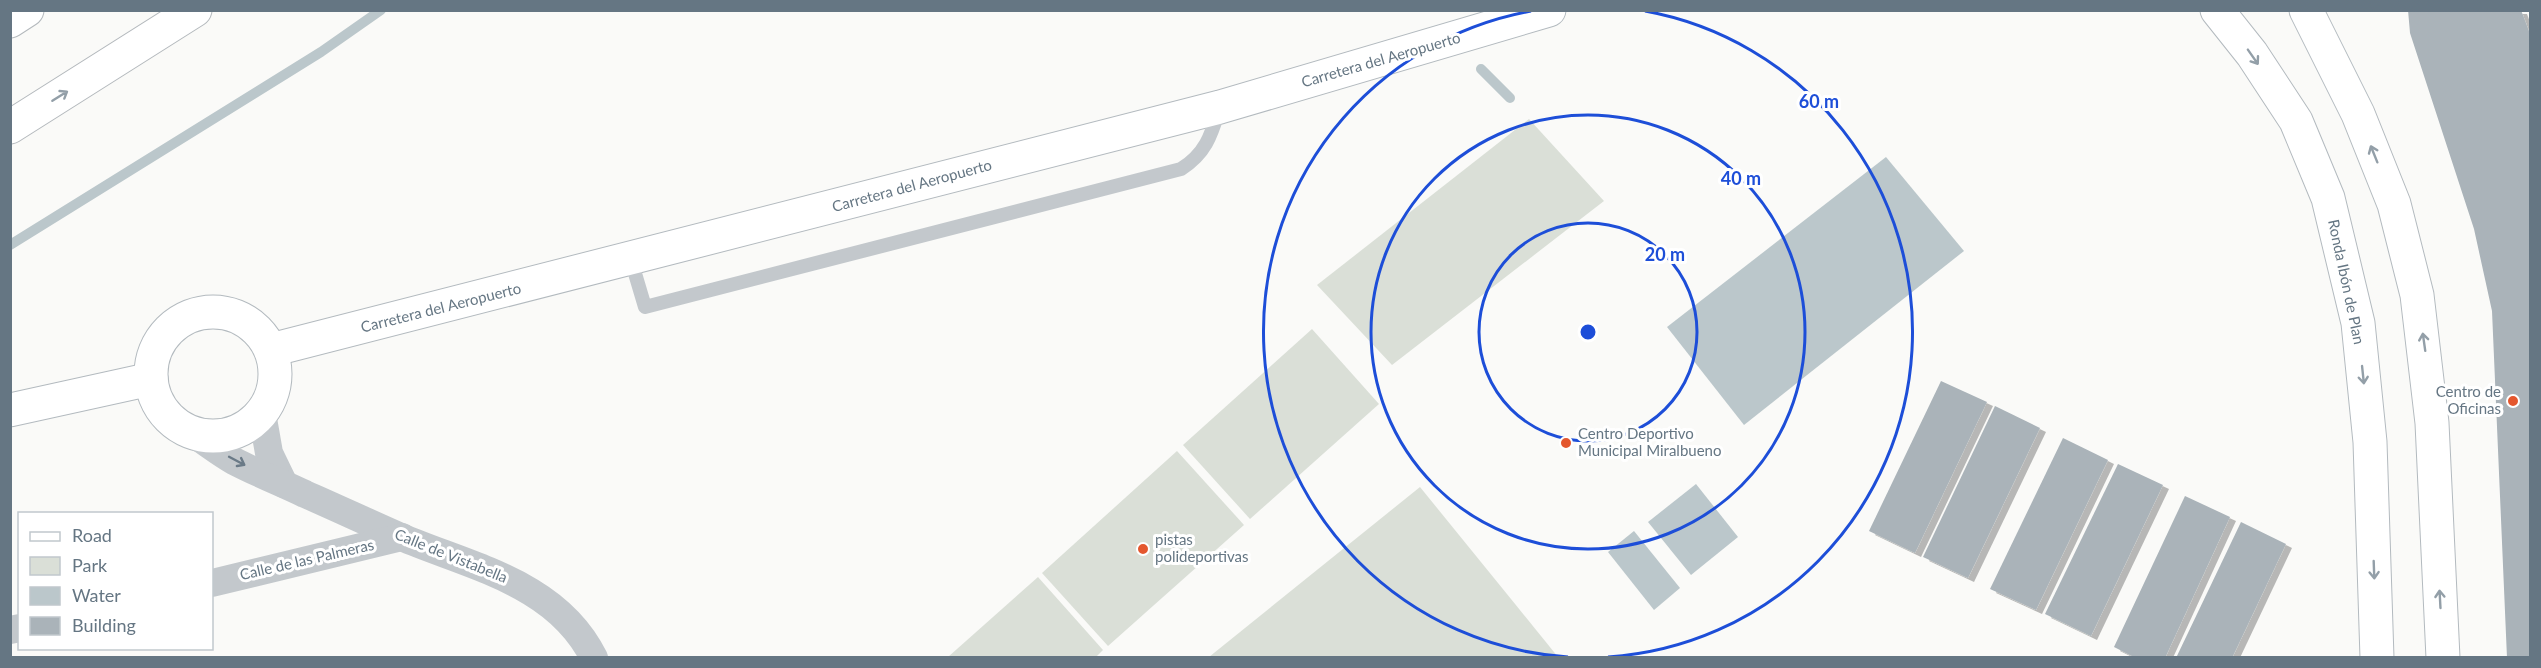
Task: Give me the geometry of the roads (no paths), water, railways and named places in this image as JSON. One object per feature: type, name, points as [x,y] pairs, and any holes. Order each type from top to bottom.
[{"type":"main road","points":[[10,21],[27,10]]},
{"type":"main road","points":[[10,127],[195,10]]},
{"type":"main road","name":"Carretera del Aeropuerto","points":[[272,350],[1220,107],[1549,10]]},
{"type":"main road","name":"Ronda Ibón de Plan","points":[[2217,10],[2252,54],[2296,121],[2328,198],[2358,323],[2370,442],[2377,657]]},
{"type":"main road","points":[[2307,10],[2358,114],[2394,204],[2417,295],[2432,423],[2443,657]]},
{"type":"main road","points":[[210,311],[227,312],[243,318],[255,327],[272,350],[276,371],[271,399],[262,413],[244,428],[228,434],[210,436],[192,433],[173,422],[165,414],[153,391],[151,367],[159,343],[166,332],[179,321],[193,314],[210,311]]},
{"type":"main road","points":[[10,410],[151,379]]},
{"type":"street","points":[[262,413],[269,453],[284,484]]},
{"type":"street","name":"Calle de Vistabella","points":[[192,433],[234,461],[284,484],[402,537],[513,580],[543,598],[564,616],[589,647],[594,657]]},
{"type":"street","name":"Calle de las Palmeras","points":[[213,583],[402,537]]},
{"type":"lane","points":[[630,260],[645,307],[1181,169],[1195,160],[1206,148],[1220,107]]},
{"type":"water","points":[[1886,157],[1964,251],[1744,425],[1667,327]]},
{"type":"water","points":[[1696,484],[1738,537],[1691,575],[1648,522]]},
{"type":"water","points":[[1634,531],[1680,588],[1654,610],[1608,552]]},
{"type":"waterway","points":[[10,245],[321,52],[381,10]]},
{"type":"waterway","points":[[1481,69],[1510,98]]},
{"type":"place","name":"Centro de Oficinas","points":[[2513,401]]},
{"type":"place","name":"Centro Deportivo Municipal Miralbueno","points":[[1566,443]]},
{"type":"place","name":"pistas polideportivas","points":[[1143,549]]}]
